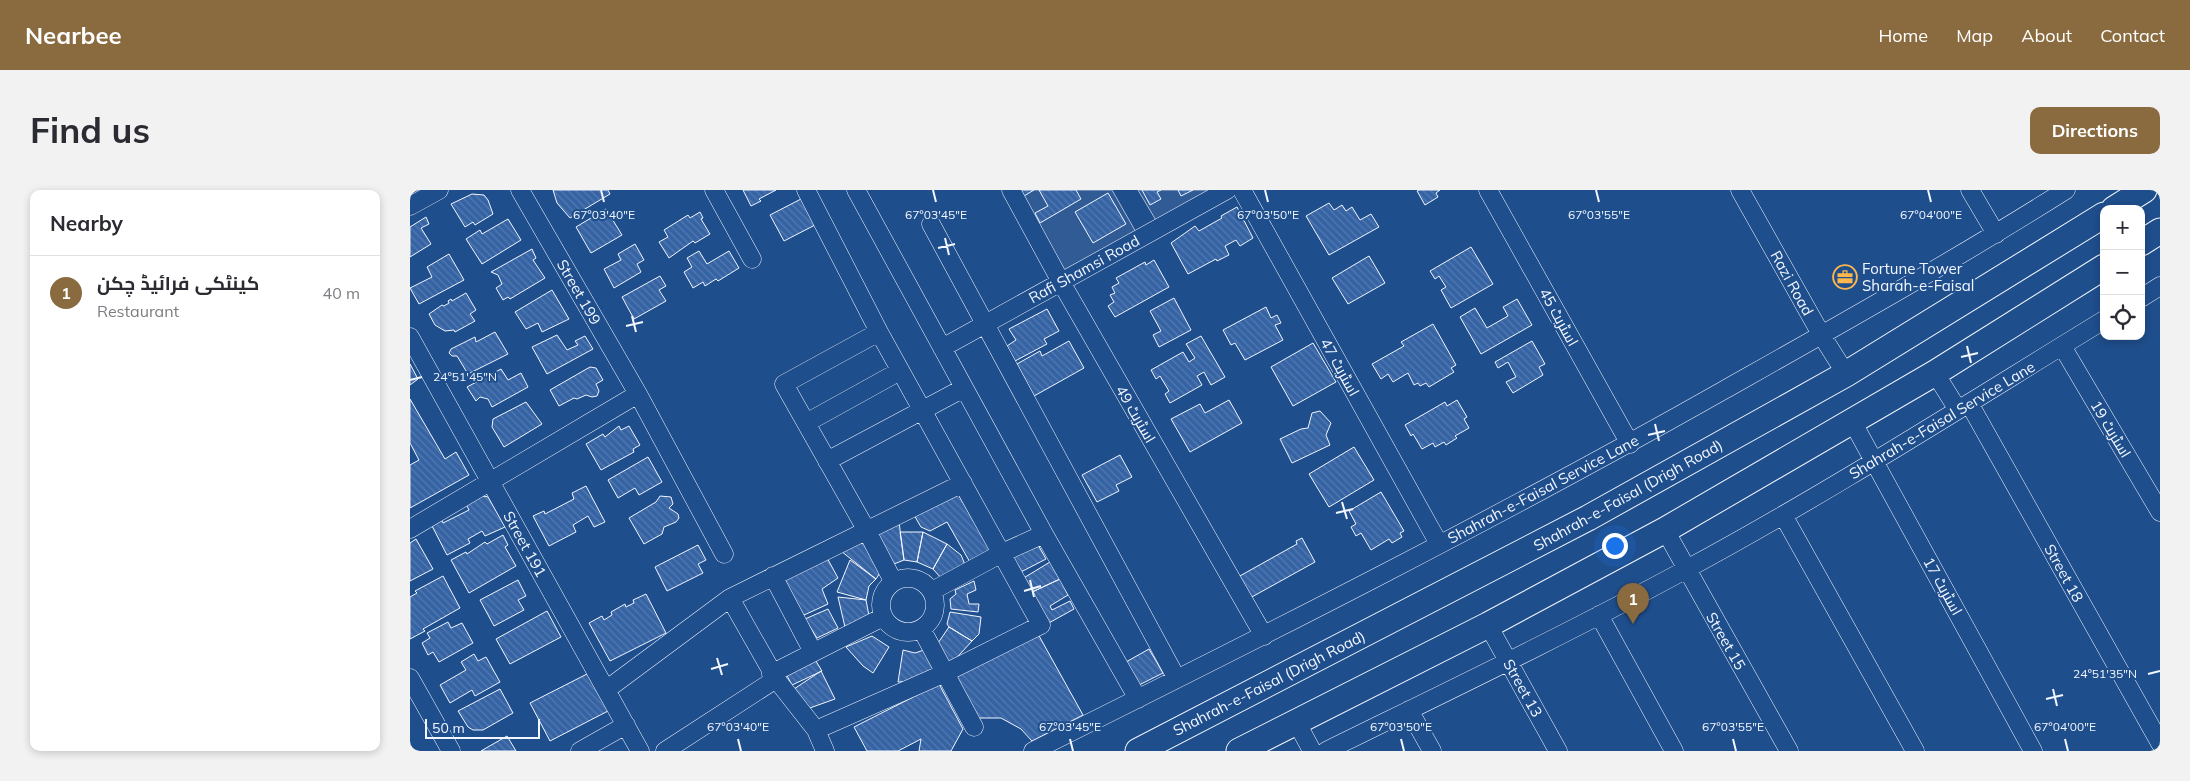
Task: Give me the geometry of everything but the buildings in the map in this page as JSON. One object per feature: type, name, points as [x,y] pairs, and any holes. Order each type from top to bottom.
[{"type":"highway","points":[[2120,205],[2144,190]]},
{"type":"highway","name":"Shahrah-e-Faisal (Drigh Road)","points":[[1138,751],[1588,518],[1846,374],[2100,217]]},
{"type":"highway","points":[[2145,240],[2160,231]]},
{"type":"highway","points":[[1238,751],[1488,625],[1665,530],[1935,373],[2100,270]]},
{"type":"street","points":[[410,206],[439,190]]},
{"type":"street","name":"Street 199","points":[[520,190],[638,394],[724,554]]},
{"type":"street","points":[[714,190],[752,259]]},
{"type":"street","points":[[806,190],[900,371],[1041,625],[945,673],[816,730]]},
{"type":"street","points":[[856,190],[1044,534],[1138,699]]},
{"type":"street","name":"اسٹریٹ 49","points":[[1011,190],[1061,282],[1264,636]]},
{"type":"street","name":"Rafi Shamsi Road","points":[[942,348],[1227,190]]},
{"type":"street","name":"اسٹریٹ 47","points":[[1242,190],[1439,544]]},
{"type":"street","name":"اسٹریٹ 45","points":[[1488,190],[1630,444]]},
{"type":"street","name":"Razi Road","points":[[1740,190],[1822,336],[1846,374]]},
{"type":"street","points":[[1970,190],[1996,234]]},
{"type":"street","name":"Shahrah-e-Faisal Service Lane","points":[[1033,751],[1264,636],[1630,444],[1822,336],[1996,234],[2066,190]]},
{"type":"street","points":[[932,224],[1177,679]]},
{"type":"street","points":[[2145,295],[2160,286]]},
{"type":"street","name":"Shahrah-e-Faisal Service Lane","points":[[1326,751],[1509,661],[1686,570],[1875,462],[2100,322]]},
{"type":"street","points":[[879,332],[784,384],[893,580]]},
{"type":"street","name":"Street 191","points":[[410,337],[640,751]]},
{"type":"street","name":"اسٹریٹ 19","points":[[2062,346],[2160,512]]},
{"type":"street","points":[[806,423],[900,371]]},
{"type":"street","name":"Street 18","points":[[1935,373],[1963,407],[2160,743]]},
{"type":"street","points":[[827,461],[964,388]]},
{"type":"street","points":[[410,529],[638,394]]},
{"type":"street","name":"اسٹریٹ 17","points":[[1852,421],[2033,751]]},
{"type":"street","points":[[606,690],[730,598],[963,483]]},
{"type":"street","points":[[1783,515],[1915,751]]},
{"type":"street","name":"Street 15","points":[[1665,530],[1789,751]]},
{"type":"street","points":[[932,591],[1002,553],[1044,534]]},
{"type":"street","points":[[773,576],[813,652]]},
{"type":"street","points":[[905,578],[919,580],[932,591],[936,600],[934,614],[922,630],[904,632],[889,626],[883,617],[880,604],[884,592],[893,580],[905,578]]},
{"type":"street","points":[[730,598],[773,676],[816,730],[825,751]]},
{"type":"street","points":[[1599,615],[1674,751]]},
{"type":"street","points":[[665,751],[773,676],[813,652],[883,617]]},
{"type":"street","name":"Street 13","points":[[1488,625],[1558,751]]},
{"type":"street","points":[[922,630],[974,727]]},
{"type":"street","points":[[410,678],[451,751]]},
{"type":"street","points":[[1409,710],[1432,751]]},
{"type":"street","points":[[1296,721],[1312,751]]},
{"type":"street","points":[[580,751],[626,726]]},
{"type":"shaded area","points":[[1017,190],[1112,190],[1137,234],[1064,274]]},
{"type":"shaded area","points":[[1138,190],[1215,190],[1157,222]]},
{"type":"place","name":"Fortune Tower Sharah-e-Faisal","points":[[1845,277]]},
{"type":"place","name":"کینٹکی فرائیڈ چکن","points":[[1633,624]]}]
